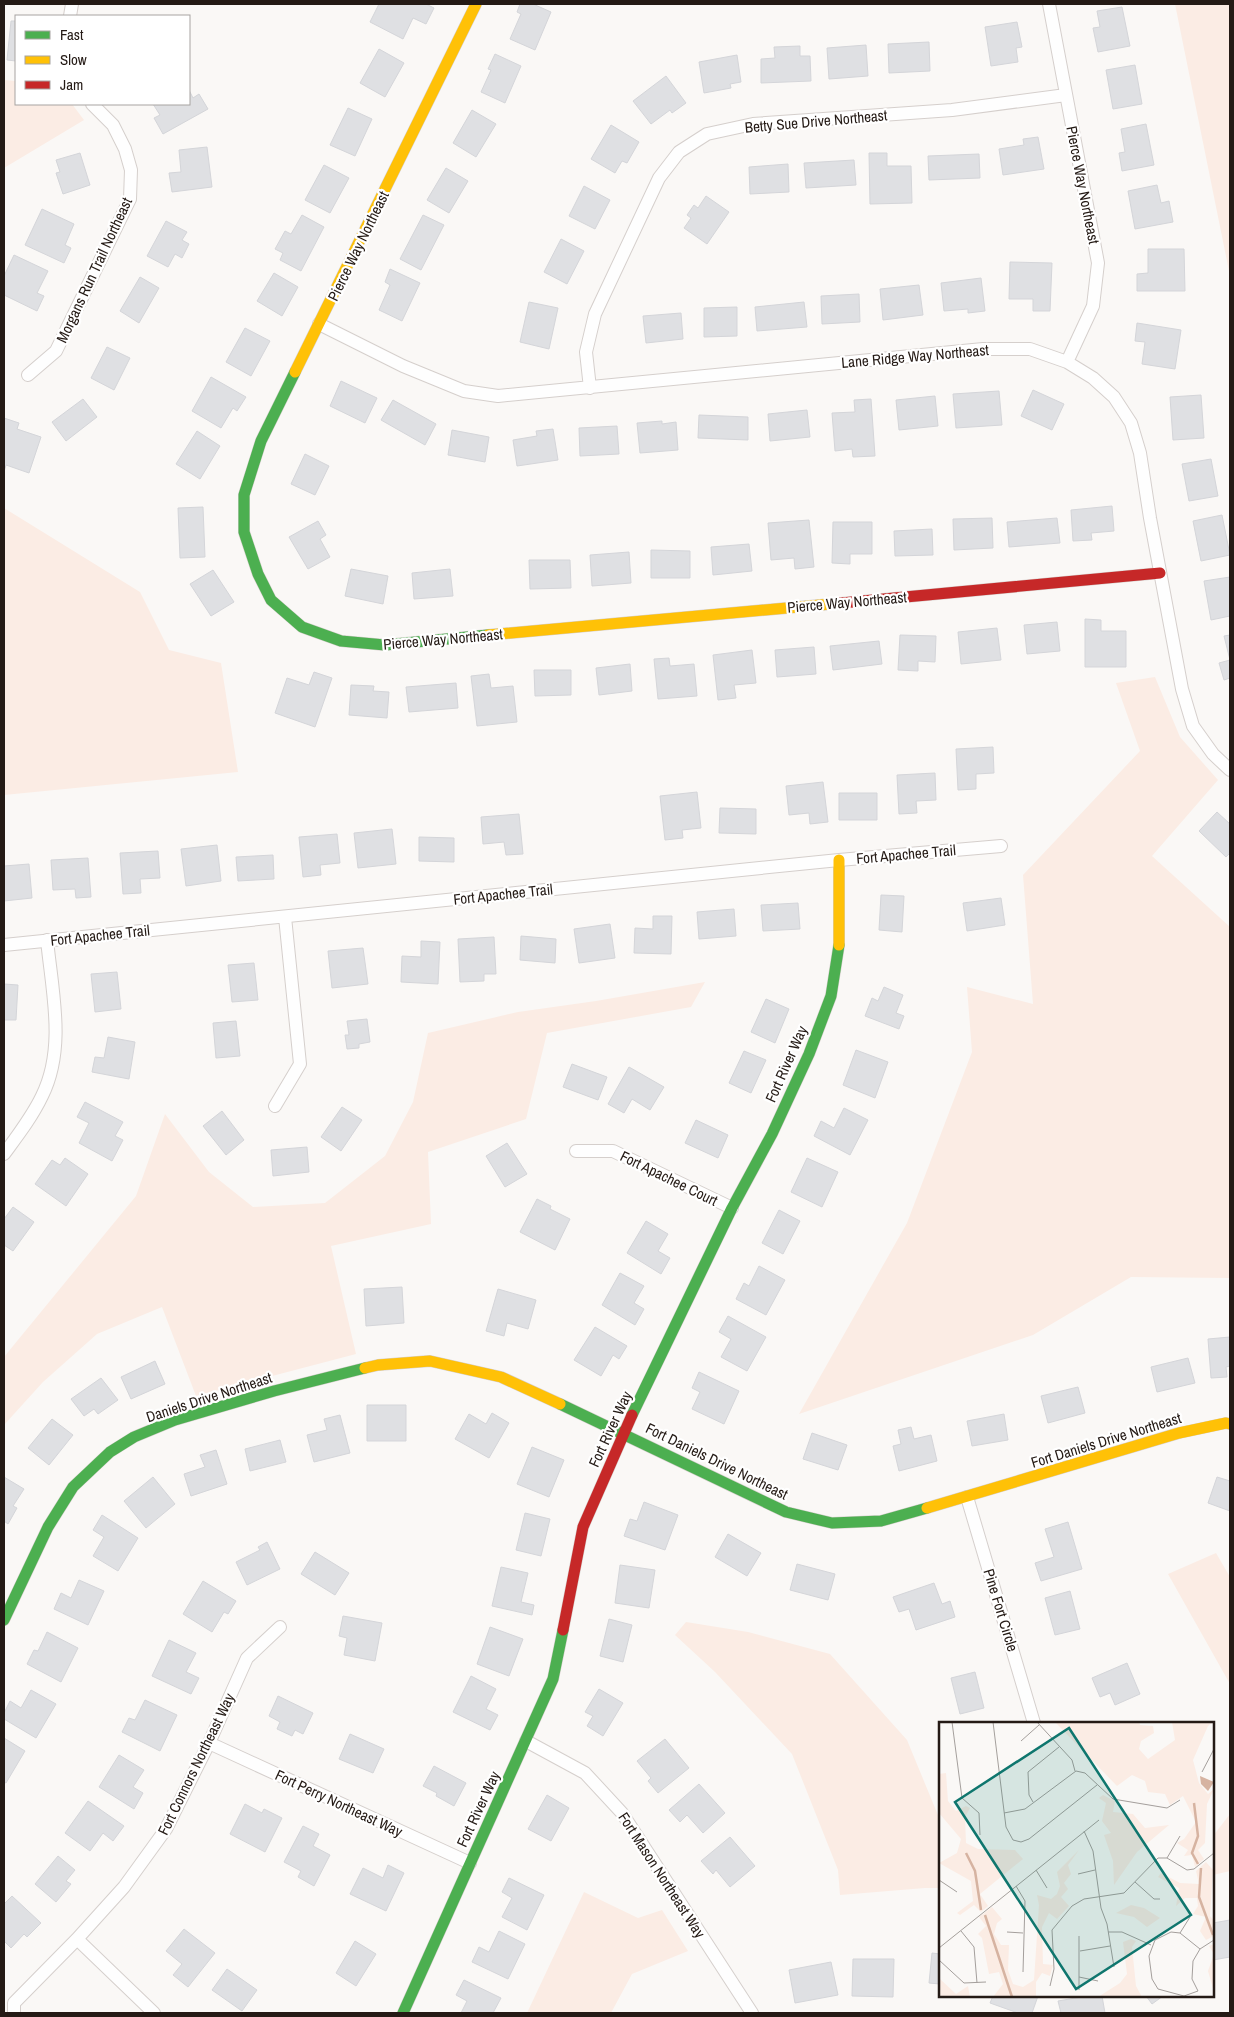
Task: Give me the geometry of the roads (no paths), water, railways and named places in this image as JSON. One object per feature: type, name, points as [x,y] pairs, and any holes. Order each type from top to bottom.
[{"type":"street","name":"Pierce Way Northeast","points":[[476,4],[261,441],[244,495],[244,532],[258,574],[271,600],[302,627],[341,641],[385,646],[1160,573]]},
{"type":"street","name":"Pierce Way Northeast","points":[[1049,4],[1098,262],[1093,306],[1067,362]]},
{"type":"street","name":"Betty Sue Drive Northeast","points":[[590,388],[586,352],[595,314],[658,178],[679,152],[706,134],[753,124],[952,110],[1066,94]]},
{"type":"street","name":"Morgans Run Trail Northeast","points":[[28,375],[56,351],[130,199],[131,170],[126,149],[113,125],[93,105]]},
{"type":"street","name":"Lane Ridge Way Northeast","points":[[319,324],[403,366],[464,391],[498,396],[983,349],[1030,349],[1067,362],[1093,378],[1114,397],[1131,423],[1140,453],[1182,689],[1193,726],[1213,754],[1230,770]]},
{"type":"street","name":"Fort Apachee Trail","points":[[4,944],[839,860],[1002,846]]},
{"type":"street","name":"Fort River Way","points":[[403,2013],[553,1679],[583,1527],[624,1433],[732,1208],[772,1134],[809,1054],[831,996],[839,946],[839,860]]},
{"type":"street","points":[[275,1106],[300,1064],[285,917]]},
{"type":"street","points":[[4,1154],[29,1120],[43,1095],[51,1072],[56,1031],[47,940]]},
{"type":"street","name":"Fort Apachee Court","points":[[576,1151],[613,1151],[732,1208]]},
{"type":"street","name":"Fort Daniels Drive Northeast","points":[[430,1361],[501,1377],[624,1433],[786,1512],[832,1523],[881,1521],[967,1498],[1179,1433],[1226,1423],[1230,1424]]},
{"type":"street","name":"Daniels Drive Northeast","points":[[4,1620],[48,1527],[73,1487],[110,1452],[126,1442],[175,1420],[274,1391],[378,1365],[430,1361]]},
{"type":"street","name":"Pine Fort Circle","points":[[967,1498],[1034,1722]]},
{"type":"street","name":"Fort Connors Northeast Way","points":[[14,2013],[14,2003],[77,1939],[124,1887],[166,1829],[209,1743],[247,1658],[280,1627]]},
{"type":"street","name":"Fort Mason Northeast Way","points":[[526,1741],[585,1774],[622,1813],[752,2013]]},
{"type":"street","name":"Fort Perry Northeast Way","points":[[209,1743],[470,1863]]},
{"type":"street","points":[[77,1939],[154,2013]]}]
